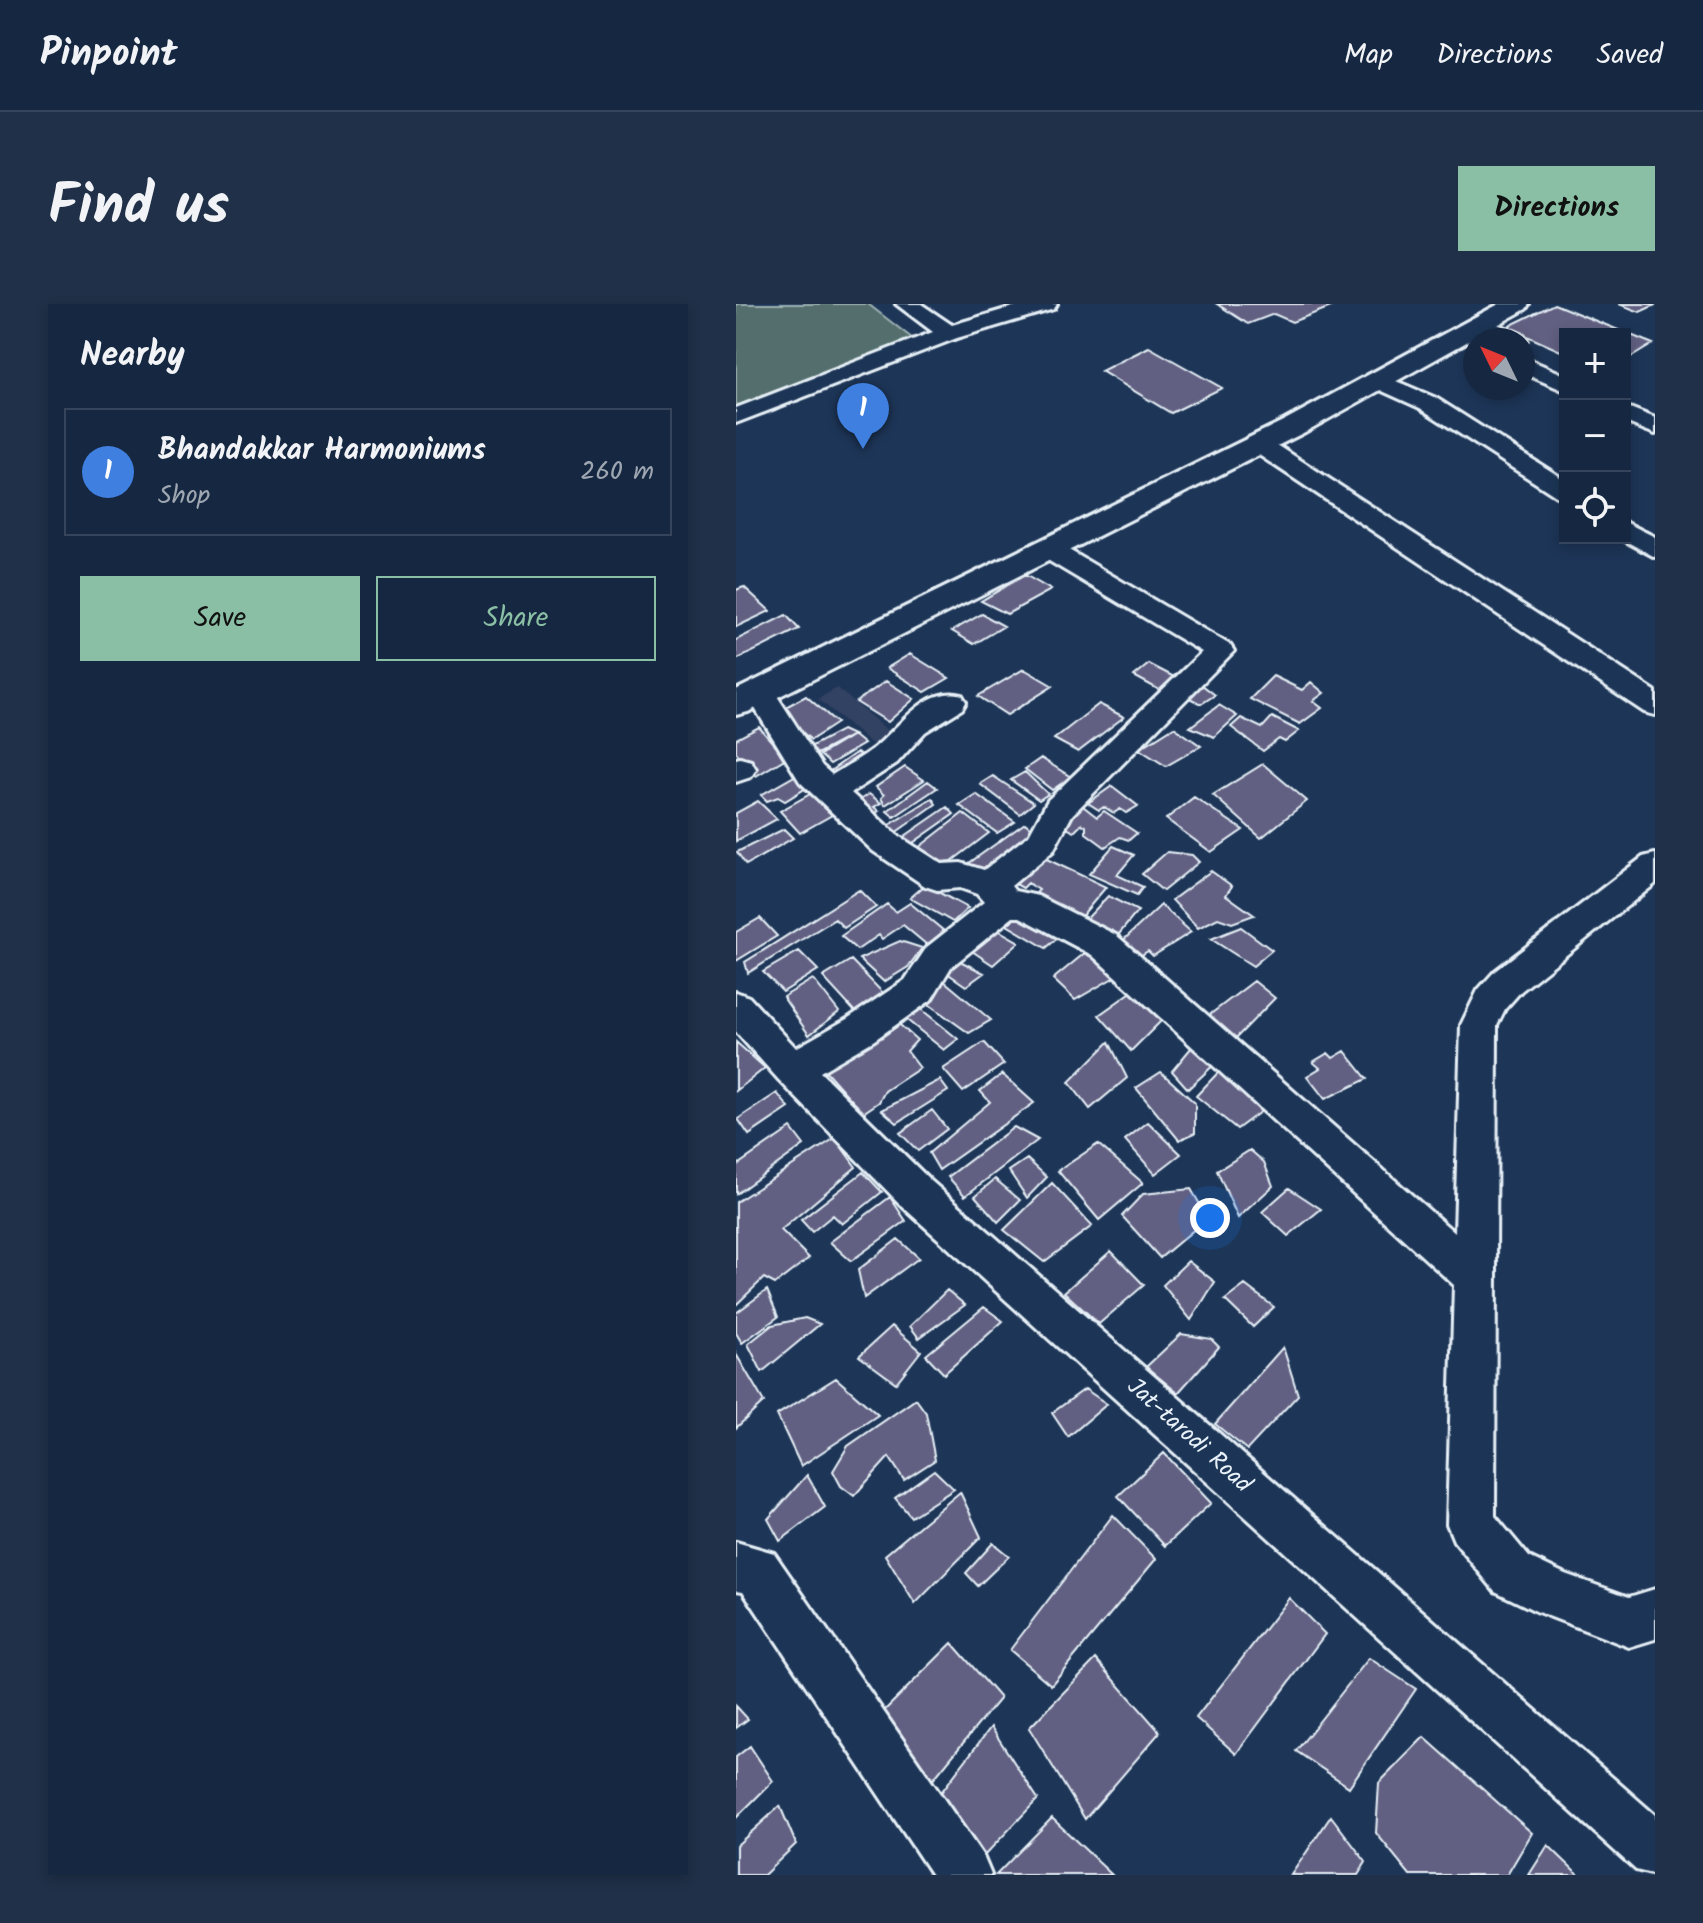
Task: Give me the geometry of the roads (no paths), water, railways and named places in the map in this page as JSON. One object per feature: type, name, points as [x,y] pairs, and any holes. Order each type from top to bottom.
[{"type":"main road","points":[[744,692],[1048,549],[1259,444],[1517,304]]},
{"type":"main road","points":[[744,692],[1184,463],[1475,326]]},
{"type":"street","points":[[907,304],[949,333]]},
{"type":"street","points":[[736,416],[949,333],[1046,304]]},
{"type":"street","points":[[1535,349],[1559,360]]},
{"type":"street","points":[[1535,370],[1559,381]]},
{"type":"street","points":[[1377,380],[1428,403],[1559,487]]},
{"type":"street","points":[[1631,393],[1655,404]]},
{"type":"street","points":[[1631,416],[1655,427]]},
{"type":"street","points":[[1259,444],[1655,705]]},
{"type":"street","points":[[1631,534],[1655,549]]},
{"type":"street","points":[[792,1069],[860,1030],[918,990],[939,957],[1041,843],[1059,808],[1220,651],[1048,549]]},
{"type":"street","points":[[744,692],[811,774],[885,843],[937,877],[961,875],[1104,945],[1476,1278]]},
{"type":"street","points":[[830,791],[886,755],[914,725],[951,702]]},
{"type":"street","points":[[1655,866],[1508,981],[1491,1000],[1479,1025],[1471,1524],[1512,1574],[1555,1595],[1629,1622],[1655,1614]]},
{"type":"street","name":"Jat-tarodi Road","points":[[736,1007],[792,1069],[917,1194],[1655,1851]]},
{"type":"street","points":[[736,1566],[757,1570],[964,1875]]},
{"type":"place","name":"Bhandakkar Harmoniums","points":[[863,449]]}]
